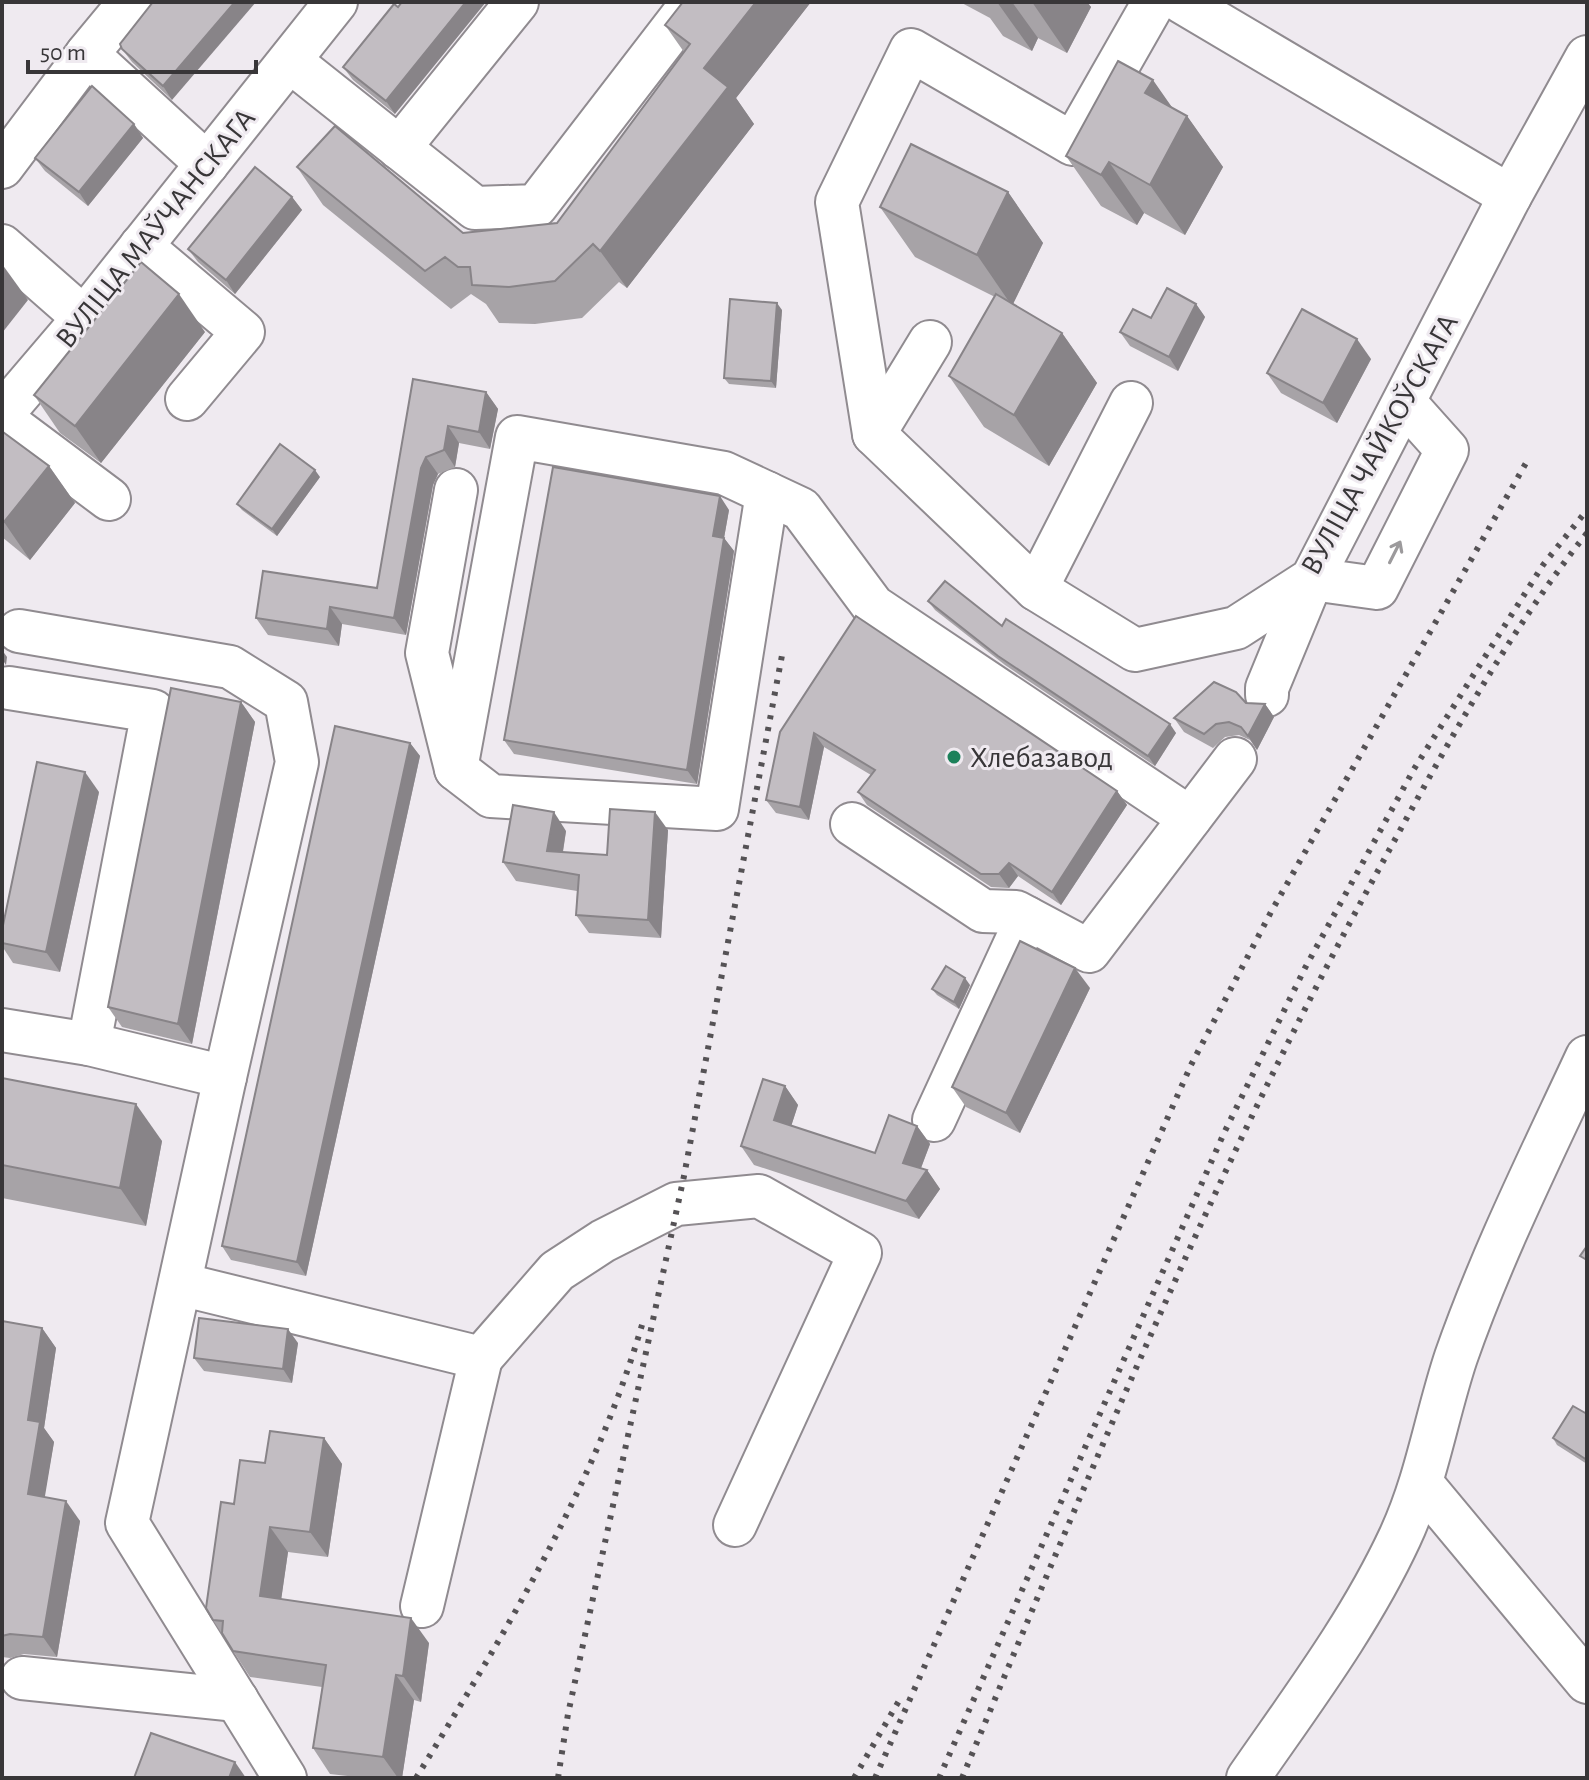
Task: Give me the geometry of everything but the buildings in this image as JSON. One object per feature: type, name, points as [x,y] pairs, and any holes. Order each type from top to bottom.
[{"type":"street","points":[[2,167],[130,2]]},
{"type":"street","name":"ВУЛІЦА МАЎЧАНСКАГА","points":[[2,416],[336,2]]},
{"type":"street","points":[[399,148],[517,2]]},
{"type":"street","points":[[290,61],[475,208],[536,206],[693,2]]},
{"type":"street","points":[[874,434],[837,202],[911,50],[1073,144],[1154,2]]},
{"type":"street","points":[[1182,2],[1510,196]]},
{"type":"street","points":[[87,54],[207,164]]},
{"type":"street","name":"ВУЛІЦА ЧАЙКОЎСКАГА","points":[[874,434],[1036,589],[1135,650],[1236,628],[1312,579],[1510,196],[1587,57]]},
{"type":"street","points":[[2,246],[84,318]]},
{"type":"street","points":[[141,246],[243,332],[187,399]]},
{"type":"street","points":[[874,434],[930,342]]},
{"type":"street","points":[[1036,589],[1131,403]]},
{"type":"street","points":[[1267,695],[1267,688],[1312,579],[1377,588],[1447,450],[1405,403]]},
{"type":"street","points":[[2,416],[109,499]]},
{"type":"street","points":[[456,769],[517,437],[724,473],[801,509],[873,606],[1190,818]]},
{"type":"street","points":[[456,490],[427,653],[456,769],[491,796],[717,809],[767,493]]},
{"type":"street","points":[[89,1044],[153,711],[5,704],[10,628],[230,667],[286,702],[297,762],[127,1523],[285,1778]]},
{"type":"street","points":[[852,824],[983,911],[1016,912],[1089,951],[1235,759]]},
{"type":"street","points":[[934,1120],[1027,918]]},
{"type":"street","points":[[2,1030],[89,1044],[225,1077]]},
{"type":"street","points":[[1248,1778],[1333,1654],[1399,1538],[1422,1484],[1456,1359],[1495,1254],[1587,1057]]},
{"type":"street","points":[[422,1606],[481,1358],[557,1271],[603,1241],[676,1204],[759,1196],[860,1253],[735,1525]]},
{"type":"street","points":[[180,1284],[481,1358]]},
{"type":"street","points":[[1422,1484],[1587,1682]]},
{"type":"street","points":[[22,1678],[237,1700]]},
{"type":"railway","points":[[875,1778],[1191,1065],[1271,912],[1526,463]]},
{"type":"railway","points":[[939,1778],[1224,1133],[1305,968],[1414,769],[1543,565],[1587,510]]},
{"type":"railway","points":[[962,1778],[1159,1316],[1321,978],[1451,738],[1530,611],[1587,533]]},
{"type":"railway","points":[[558,1778],[568,1714],[684,1176],[783,650]]},
{"type":"railway","points":[[416,1778],[515,1612],[575,1498],[601,1439],[644,1318]]},
{"type":"railway","points":[[854,1778],[900,1699]]},
{"type":"place","name":"Хлебазавод","points":[[954,757]]}]
